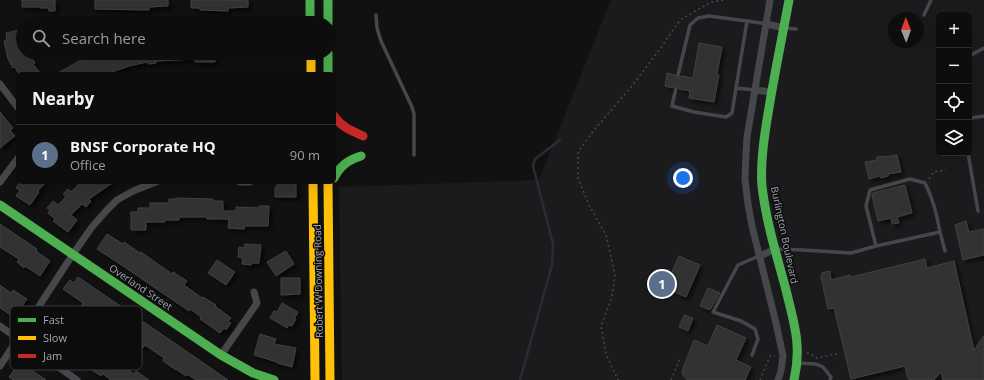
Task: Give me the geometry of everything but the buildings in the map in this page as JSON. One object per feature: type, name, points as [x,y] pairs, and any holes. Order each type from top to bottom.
[{"type":"street","points":[[310,0],[310,16]]},
{"type":"street","points":[[328,0],[328,16]]},
{"type":"street","points":[[770,0],[746,154],[745,179],[752,226],[783,354],[781,371],[778,380]]},
{"type":"street","name":"Burlington Boulevard","points":[[789,0],[764,137],[762,185],[775,250],[796,329],[798,363],[794,377]]},
{"type":"street","points":[[766,24],[784,28]]},
{"type":"street","points":[[311,60],[311,72]]},
{"type":"street","points":[[328,60],[328,72]]},
{"type":"street","points":[[0,84],[16,105]]},
{"type":"street","points":[[755,90],[771,92]]},
{"type":"street","points":[[336,120],[341,125],[363,136]]},
{"type":"street","points":[[336,173],[343,164],[350,159],[361,156]]},
{"type":"street","points":[[0,182],[16,161]]},
{"type":"street","points":[[39,306],[73,254],[106,211],[117,200],[133,191],[151,184]]},
{"type":"street","name":"Robert W Downing Road","points":[[313,184],[315,380]]},
{"type":"street","name":"Robert W Downing Road","points":[[328,184],[330,380]]},
{"type":"street","points":[[328,192],[331,184]]},
{"type":"street","name":"Overland Street","points":[[0,205],[221,355],[255,374],[274,380]]},
{"type":"street","points":[[760,256],[775,250]]},
{"type":"street","points":[[221,355],[254,309],[257,303],[254,292]]},
{"type":"street","points":[[0,326],[10,333]]},
{"type":"street","points":[[0,366],[10,350]]},
{"type":"street","points":[[64,370],[78,380]]},
{"type":"street","points":[[781,371],[794,377]]},
{"type":"lane","points":[[924,15],[931,0]]},
{"type":"lane","points":[[376,15],[377,28],[381,41],[414,114],[414,156]]},
{"type":"lane","points":[[678,75],[690,25],[698,18],[710,16],[766,24]]},
{"type":"lane","points":[[676,88],[672,106],[694,112],[726,117],[732,113],[747,21]]},
{"type":"lane","points":[[784,28],[796,29]]},
{"type":"lane","points":[[972,54],[984,48]]},
{"type":"lane","points":[[736,88],[755,90]]},
{"type":"lane","points":[[970,120],[971,118],[984,116]]},
{"type":"lane","points":[[969,156],[978,211]]},
{"type":"lane","points":[[876,246],[866,206],[870,190],[910,179],[925,183],[932,197],[938,216],[945,251]]},
{"type":"lane","points":[[775,250],[851,253],[940,232]]},
{"type":"lane","points":[[752,355],[758,339],[755,329],[741,321],[713,312],[738,264],[760,256]]},
{"type":"lane","points":[[798,363],[816,364],[823,367],[831,377],[830,380]]},
{"type":"path","points":[[619,380],[606,354],[601,326],[612,297],[615,275],[606,235],[589,205],[578,178],[578,152],[594,130],[632,86],[680,20],[711,2],[724,0]]},
{"type":"path","points":[[929,179],[934,172],[946,170]]},
{"type":"path","points":[[671,380],[680,359]]},
{"type":"shaded area","points":[[611,0],[984,0],[984,380],[342,380],[339,187],[539,180]]},
{"type":"waterway","points":[[520,380],[552,265],[553,244],[533,166],[535,159],[560,140]]},
{"type":"traffic: fast","points":[[310,0],[310,16]]},
{"type":"traffic: fast","points":[[328,0],[328,16]]},
{"type":"traffic: fast","points":[[789,0],[765,132],[762,159],[762,186],[769,226],[796,335],[797,356],[794,380]]},
{"type":"traffic: fast","points":[[328,60],[328,72]]},
{"type":"traffic: fast","points":[[336,175],[345,164],[352,159],[361,156]]},
{"type":"traffic: fast","points":[[0,205],[221,355],[253,373],[274,380]]},
{"type":"traffic: slow","points":[[311,60],[311,72]]},
{"type":"traffic: slow","points":[[313,184],[315,380]]},
{"type":"traffic: slow","points":[[328,184],[330,380]]},
{"type":"traffic: jam","points":[[336,119],[343,126],[363,136]]},
{"type":"place","name":"BNSF Corporate HQ","points":[[662,284]]}]
